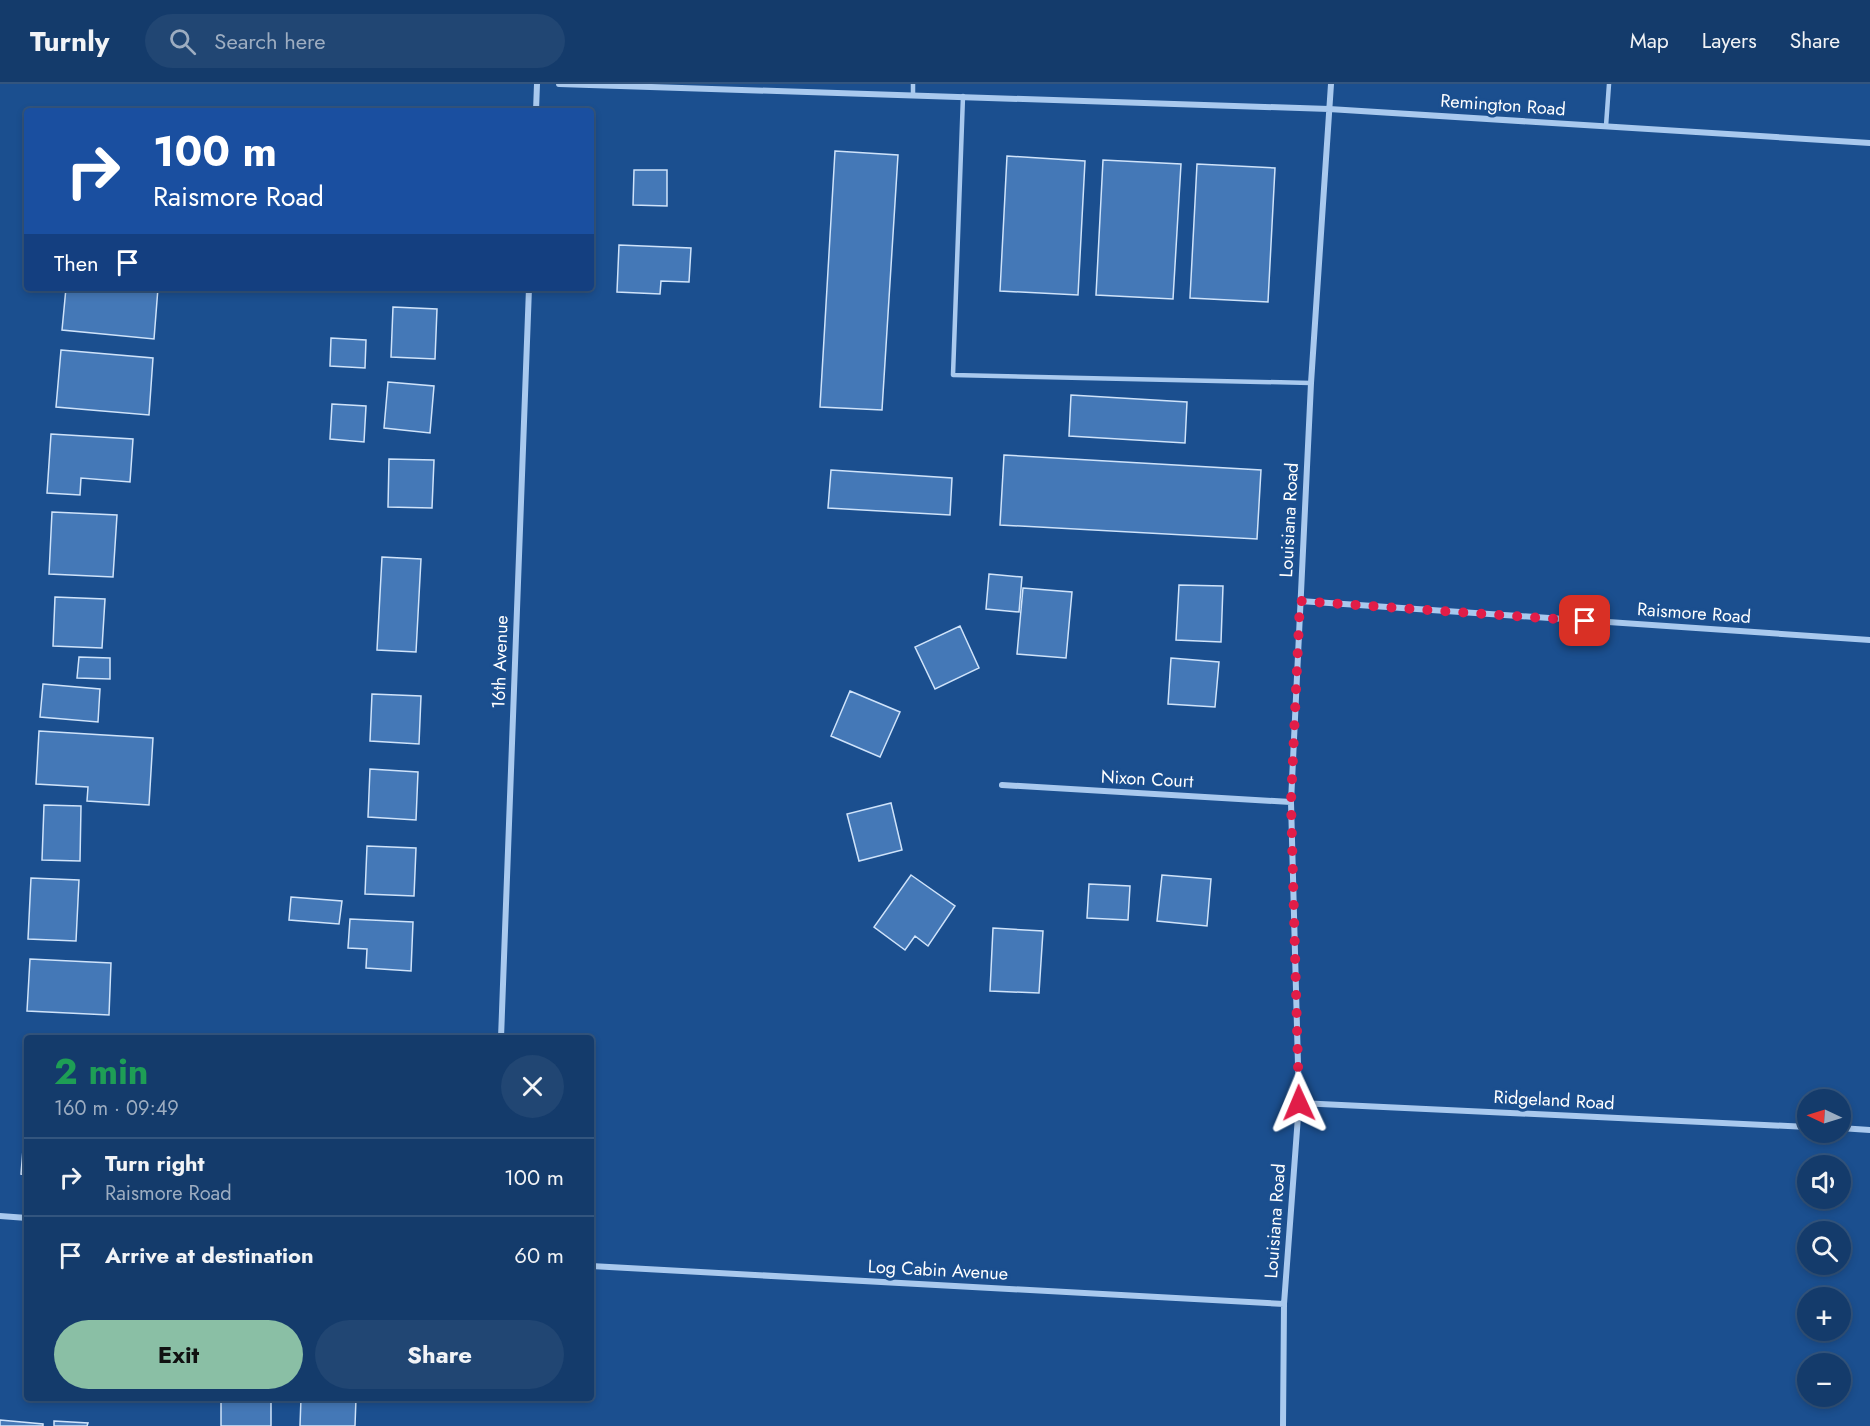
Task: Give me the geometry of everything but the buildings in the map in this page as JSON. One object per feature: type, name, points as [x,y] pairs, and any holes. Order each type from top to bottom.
[{"type":"street","points":[[536,108],[537,84]]},
{"type":"street","name":"Remington Road","points":[[559,84],[1329,109],[1870,142]]},
{"type":"street","name":"Louisiana Road","points":[[1283,1426],[1284,1305],[1299,1103],[1291,802],[1311,383],[1331,84]]},
{"type":"street","name":"16th Avenue","points":[[501,1035],[529,291]]},
{"type":"street","name":"Raismore Road","points":[[1300,601],[1870,640]]},
{"type":"street","name":"Nixon Court","points":[[1002,786],[1291,802]]},
{"type":"street","name":"Ridgeland Road","points":[[1299,1103],[1797,1126]]},
{"type":"street","points":[[1851,1129],[1870,1130]]},
{"type":"street","points":[[0,1216],[24,1218]]},
{"type":"street","name":"Log Cabin Avenue","points":[[594,1266],[1284,1305]]},
{"type":"lane","points":[[913,84],[913,94]]},
{"type":"lane","points":[[1606,126],[1609,84]]},
{"type":"lane","points":[[963,96],[953,375],[1311,383]]},
{"type":"route","points":[[1299,1103],[1291,802],[1300,601],[1585,621]]}]
